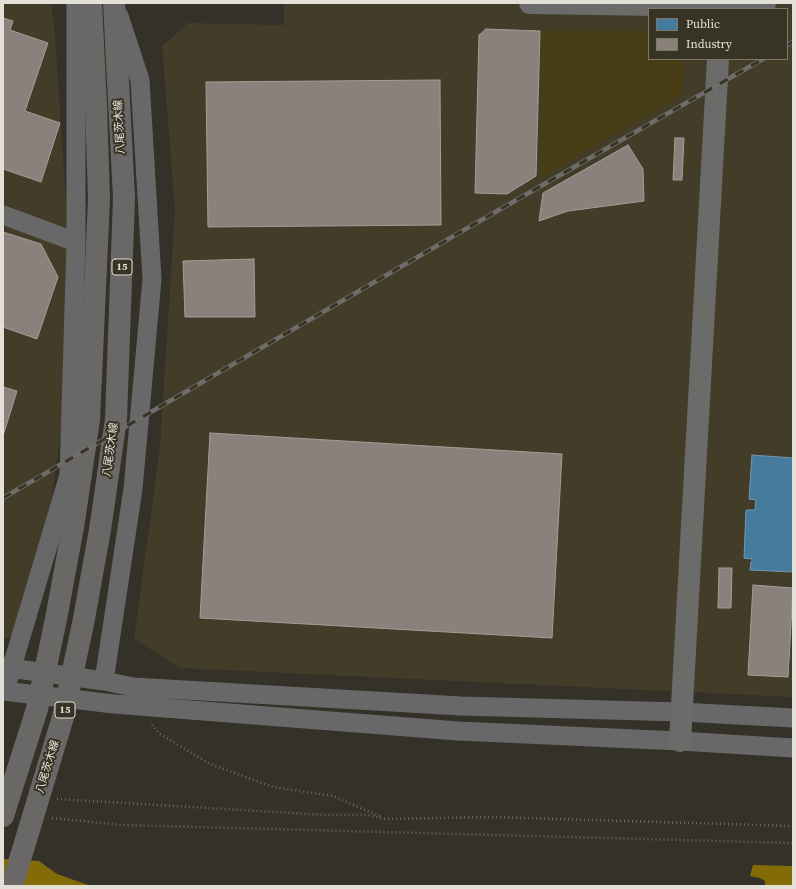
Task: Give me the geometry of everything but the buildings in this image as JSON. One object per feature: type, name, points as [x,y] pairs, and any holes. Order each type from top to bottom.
[{"type":"main road","name":"八尾茨木線","points":[[3,816],[37,709],[73,527],[90,420],[99,199],[91,3]]},
{"type":"main road","name":"八尾茨木線","points":[[12,886],[63,718],[83,624],[100,530],[116,419],[124,198],[115,3]]},
{"type":"main road","points":[[77,31],[96,105]]},
{"type":"street","points":[[76,3],[76,242],[69,475],[7,668],[4,691],[137,706],[458,731],[680,741],[793,748]]},
{"type":"street","points":[[104,681],[133,489],[152,279],[140,80],[115,3]]},
{"type":"street","points":[[530,3],[721,8],[765,3]]},
{"type":"street","points":[[680,741],[718,60]]},
{"type":"street","points":[[3,216],[76,242]]},
{"type":"street","points":[[7,668],[133,686],[461,706],[681,712],[793,718]]},
{"type":"path","points":[[137,706],[160,734],[210,764],[273,787],[333,796],[386,819]]},
{"type":"path","points":[[50,798],[326,814],[368,815],[386,819],[492,817],[793,826]]},
{"type":"path","points":[[50,818],[122,824],[793,843]]},
{"type":"shaded area","points":[[3,3],[51,3],[54,22],[70,260],[65,403],[51,503],[19,624],[9,638],[3,638]]},
{"type":"shaded area","points":[[284,3],[793,3],[793,697],[180,668],[134,639],[160,447],[175,210],[162,46],[188,23],[284,25]]},
{"type":"shaded area","points":[[541,31],[648,31],[648,60],[684,60],[682,95],[540,178]]},
{"type":"shaded area","points":[[3,859],[39,861],[57,874],[91,886],[3,886]]},
{"type":"shaded area","points":[[753,865],[793,866],[793,886],[765,886],[765,881],[760,878],[750,876]]},
{"type":"railway","points":[[788,44],[793,42]]},
{"type":"railway","points":[[3,498],[464,230],[761,60]]}]
